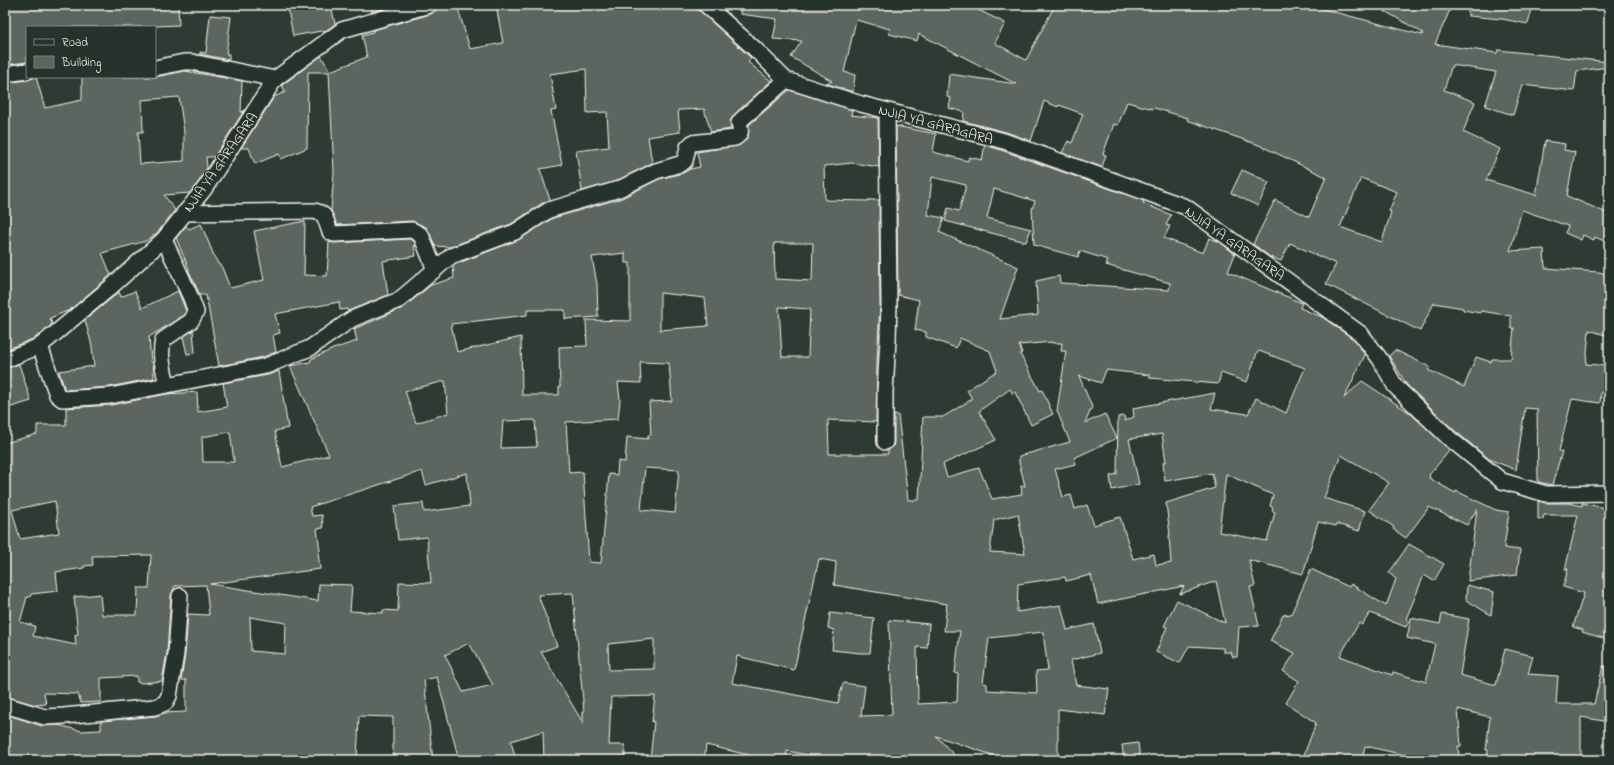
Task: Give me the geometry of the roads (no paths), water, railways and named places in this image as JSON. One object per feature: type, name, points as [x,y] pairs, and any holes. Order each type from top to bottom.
[{"type":"street","name":"NJIA YA GARAGARA","points":[[5,360],[40,346],[112,286],[164,239],[205,188],[275,79],[342,30],[429,5]]},
{"type":"street","name":"NJIA YA GARAGARA","points":[[706,5],[755,49],[786,80],[861,104],[1004,141],[1186,207],[1361,334],[1380,359],[1395,386],[1449,438],[1502,481],[1546,494],[1609,493]]},
{"type":"street","points":[[156,68],[184,62],[192,62],[275,79]]},
{"type":"street","points":[[5,74],[26,71]]},
{"type":"street","points":[[40,346],[57,395],[62,399],[110,396],[266,366],[310,348],[352,319],[399,300],[451,256],[515,232],[549,210],[619,189],[656,171],[680,164],[685,161],[688,147],[692,143],[735,138],[740,135],[741,131],[739,123],[742,119],[786,80]]},
{"type":"street","points":[[885,442],[885,392],[889,304],[887,111]]},
{"type":"street","points":[[184,213],[313,211],[320,212],[325,217],[330,232],[334,234],[412,230],[421,234],[435,270]]},
{"type":"street","points":[[164,239],[196,312],[192,321],[163,340],[161,357],[167,385]]},
{"type":"street","points":[[5,705],[45,717],[155,707],[165,703],[169,696],[176,654],[180,596]]}]
